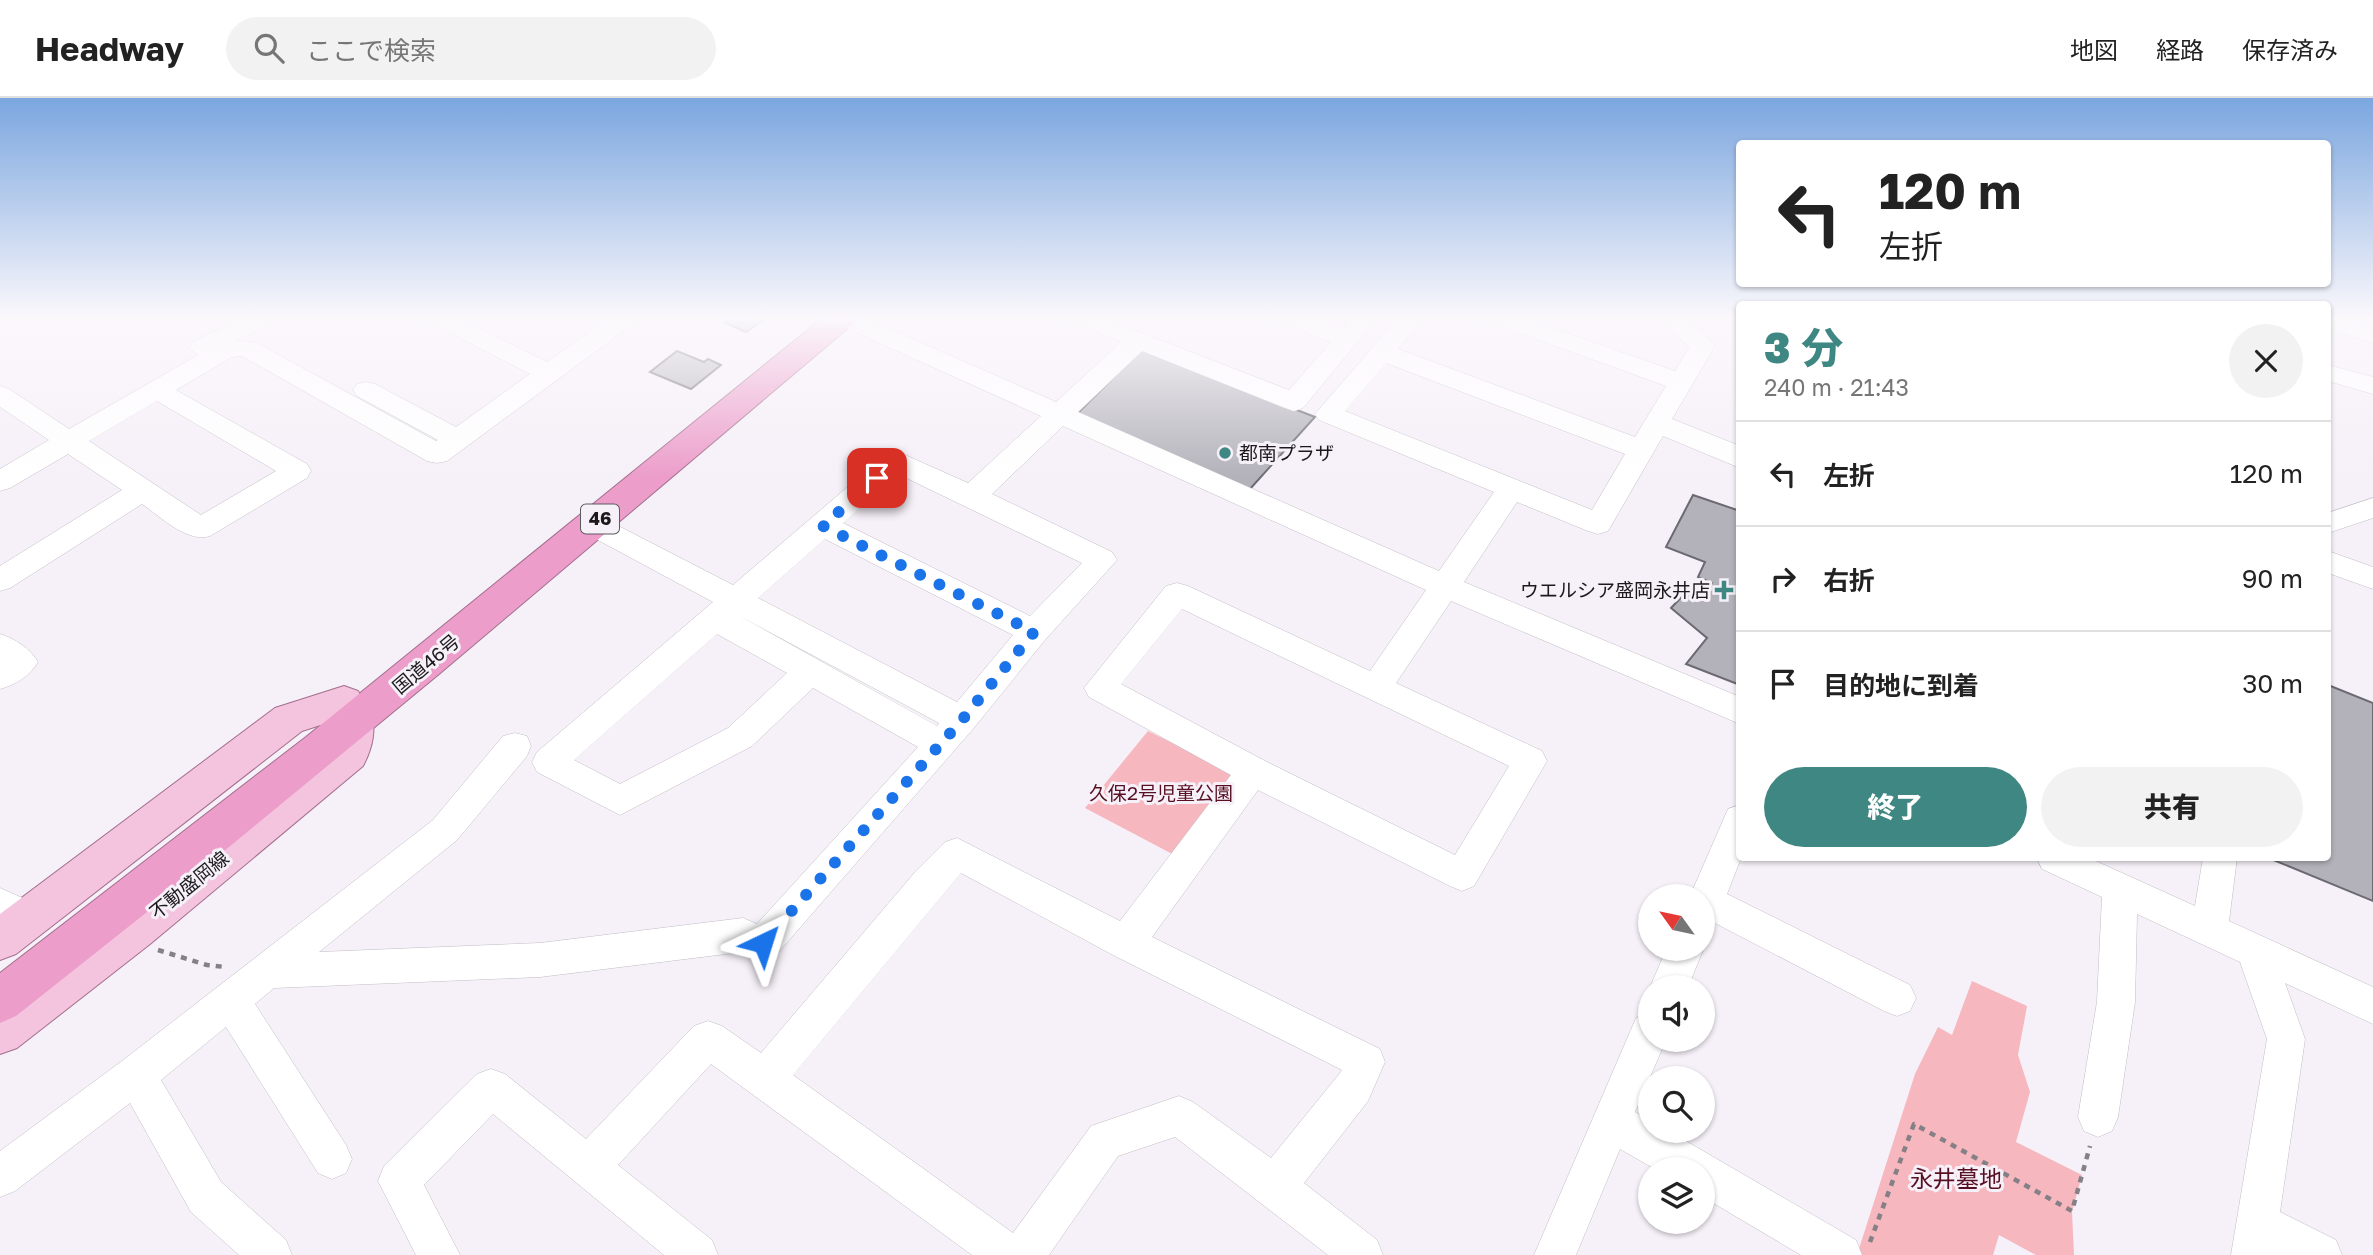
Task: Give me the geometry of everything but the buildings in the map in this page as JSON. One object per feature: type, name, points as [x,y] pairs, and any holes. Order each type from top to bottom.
[{"type":"highway","name":"国道46号","points":[[0,1001],[147,890],[350,712],[768,370]]},
{"type":"highway","name":"国道46号","points":[[0,974],[350,712],[593,525],[772,370]]},
{"type":"main road","points":[[10,921],[289,719],[350,712]]},
{"type":"main road","name":"不動盛岡線","points":[[0,1032],[127,935],[349,754],[350,712]]},
{"type":"street","points":[[0,481],[62,436],[171,370]]},
{"type":"street","points":[[0,462],[62,436],[157,390],[191,370]]},
{"type":"street","points":[[286,370],[437,454],[552,370]]},
{"type":"street","points":[[339,370],[457,439]]},
{"type":"street","points":[[542,370],[548,373]]},
{"type":"street","points":[[959,370],[1445,586],[1736,709]]},
{"type":"street","points":[[972,496],[1106,370]]},
{"type":"street","points":[[1212,370],[1294,402],[1320,370]]},
{"type":"street","points":[[1366,370],[1328,414],[1598,524],[1688,370]]},
{"type":"street","points":[[1430,370],[1640,449]]},
{"type":"street","points":[[1647,370],[1681,382]]},
{"type":"street","points":[[2331,374],[2373,386]]},
{"type":"street","points":[[0,395],[200,529],[298,471],[157,390]]},
{"type":"street","points":[[1656,424],[1726,450],[1736,456]]},
{"type":"street","points":[[268,971],[540,960],[743,935],[763,943],[951,732],[1034,632],[1102,560],[972,496],[895,462],[823,526],[723,608],[549,762],[620,801],[740,737],[809,672]]},
{"type":"street","points":[[0,580],[143,490]]},
{"type":"street","points":[[1375,689],[1510,490]]},
{"type":"street","points":[[2331,522],[2373,508]]},
{"type":"street","points":[[593,525],[723,608],[951,732]]},
{"type":"street","points":[[823,526],[1034,632]]},
{"type":"street","points":[[2331,563],[2373,578]]},
{"type":"street","points":[[1177,594],[1530,761],[1462,876],[1253,771],[1100,688],[1177,594]]},
{"type":"street","points":[[723,608],[809,672],[951,732]]},
{"type":"street","points":[[0,646],[22,662],[0,677]]},
{"type":"street","points":[[0,1176],[136,1075],[445,830],[515,746]]},
{"type":"street","points":[[1126,943],[1253,771]]},
{"type":"street","points":[[1713,884],[1736,829]]},
{"type":"street","points":[[765,1078],[957,853],[1126,943],[1366,1062],[1354,1087],[1275,1186]]},
{"type":"street","points":[[2061,861],[2373,1006]]},
{"type":"street","points":[[2208,931],[2220,861]]},
{"type":"street","points":[[2098,1117],[2116,1002],[2120,888]]},
{"type":"street","points":[[1715,910],[1897,998]]},
{"type":"street","points":[[2255,952],[2286,1039],[2254,1238],[2321,1255]]},
{"type":"street","points":[[231,1001],[332,1159]]},
{"type":"street","points":[[588,1167],[708,1039],[1007,1255]]},
{"type":"street","points":[[1555,1255],[1641,1052]]},
{"type":"street","points":[[136,1075],[206,1197],[271,1255]]},
{"type":"street","points":[[439,1255],[399,1181],[491,1088],[697,1255]]},
{"type":"street","points":[[1023,1255],[1105,1140],[1180,1116],[1362,1255]]},
{"type":"street","points":[[1612,1121],[1674,1157]]},
{"type":"street","points":[[1715,1181],[1841,1255]]},
{"type":"path","points":[[127,935],[140,944],[207,965],[268,971]]},
{"type":"path","points":[[1865,1255],[1914,1125],[2072,1212],[2098,1117]]},
{"type":"green space","name":"久保2号児童公園","points":[[1148,731],[1239,776],[1178,857],[1085,808]]},
{"type":"green space","name":"永井墓地","points":[[1972,981],[2027,1006],[2018,1055],[2030,1092],[2016,1142],[2082,1175],[2072,1212],[2074,1255],[2036,1255],[1999,1235],[1993,1255],[1857,1255],[1915,1074],[1938,1027],[1952,1035]]},
{"type":"place","name":"都南プラザ","points":[[1225,453]]},
{"type":"place","name":"ウエルシア盛岡永井店","points":[[1724,590]]},
{"type":"route","points":[[763,943],[962,720],[1034,632],[823,526],[877,478]]}]
